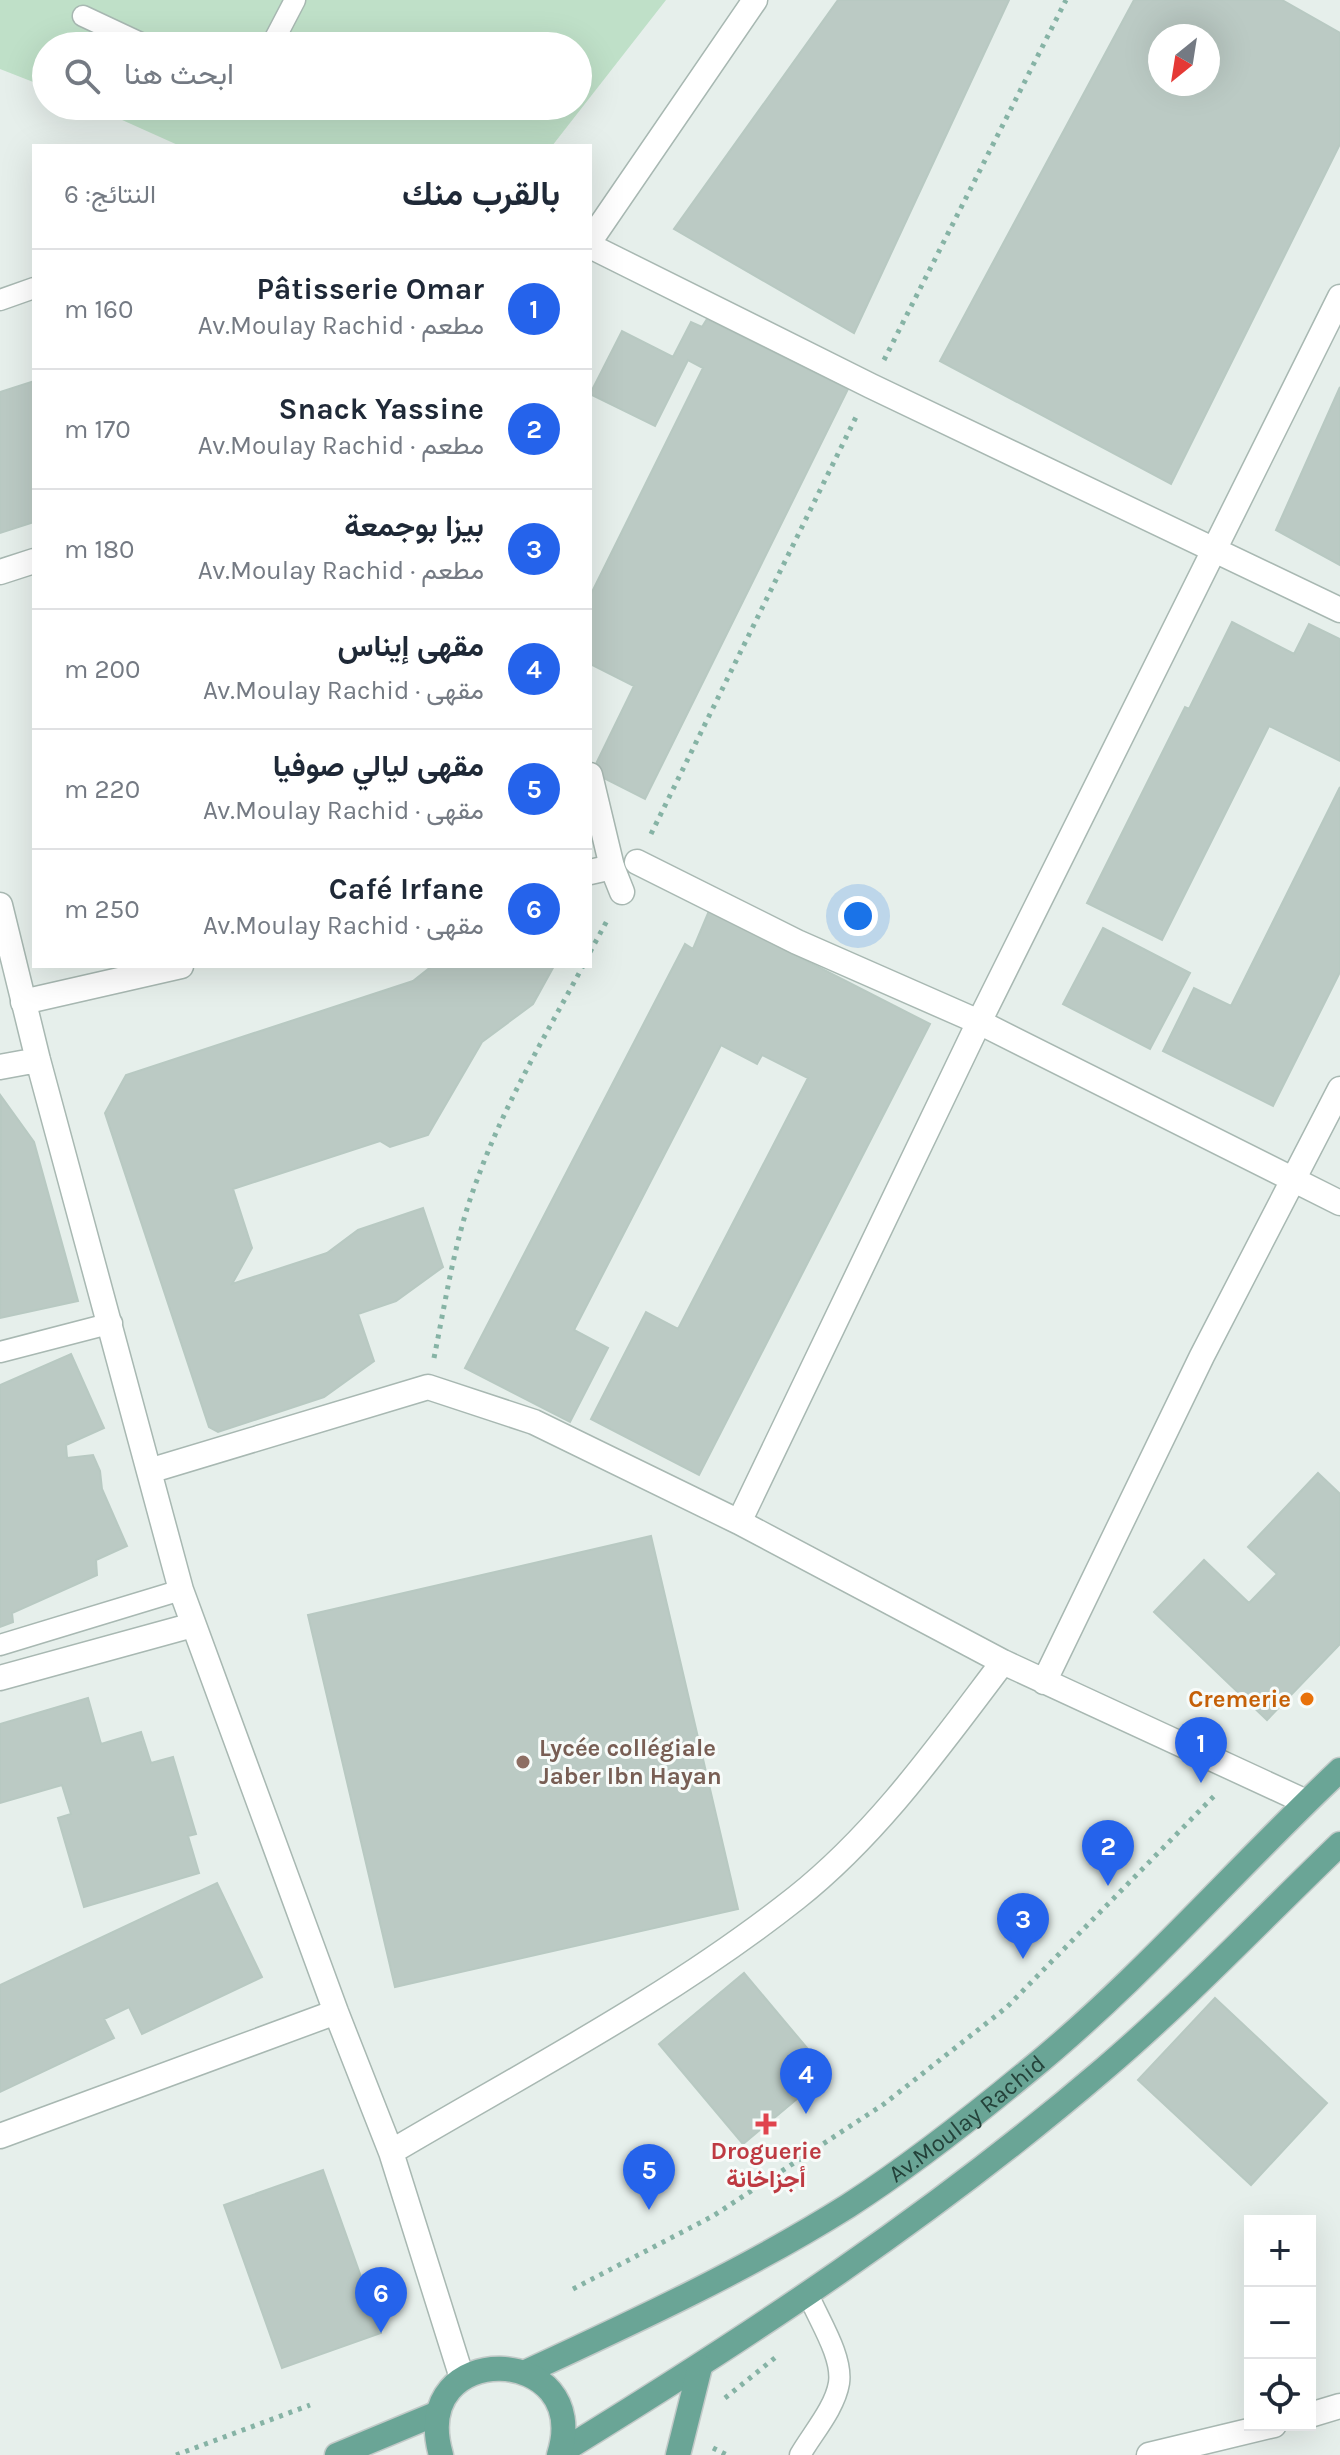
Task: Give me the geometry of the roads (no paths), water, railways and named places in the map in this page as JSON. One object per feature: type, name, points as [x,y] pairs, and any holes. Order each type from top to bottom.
[{"type":"main road","name":"Av.Moulay Rachid","points":[[526,2372],[640,2319],[786,2243],[850,2204],[932,2146],[1028,2071],[1150,1962],[1340,1770]]},
{"type":"main road","name":"Av.Moulay Rachid","points":[[560,2453],[700,2367],[916,2219],[1105,2069],[1340,1844]]},
{"type":"main road","points":[[441,2455],[435,2436],[438,2413],[447,2393],[462,2378],[482,2368],[505,2366],[526,2372],[542,2382],[562,2414],[560,2453]]},
{"type":"main road","points":[[678,2455],[700,2367]]},
{"type":"main road","points":[[337,2455],[438,2413]]},
{"type":"street","points":[[592,240],[755,0]]},
{"type":"street","points":[[592,244],[871,386],[1340,610]]},
{"type":"street","points":[[739,1522],[979,1022],[1340,297]]},
{"type":"street","points":[[0,572],[32,562]]},
{"type":"street","points":[[592,792],[601,870],[622,892]]},
{"type":"street","points":[[637,862],[797,942],[979,1022],[1340,1203]]},
{"type":"street","points":[[0,905],[11,1005],[38,1060],[112,1323],[181,1590],[336,2012],[391,2152],[462,2378]]},
{"type":"street","points":[[11,1005],[172,968]]},
{"type":"street","points":[[0,1067],[38,1060]]},
{"type":"street","points":[[1044,1682],[1202,1356],[1295,1182],[1340,1089]]},
{"type":"street","points":[[149,1471],[428,1387],[534,1422],[739,1522],[1003,1662],[1306,1802]]},
{"type":"street","points":[[0,1678],[193,1625]]},
{"type":"street","points":[[391,2152],[673,1986],[797,1897],[872,1827],[1003,1662]]},
{"type":"street","points":[[0,2136],[336,2012]]},
{"type":"street","points":[[1316,2413],[1340,2406]]},
{"type":"street","points":[[1149,2455],[1249,2431]]},
{"type":"lane","points":[[278,32],[295,0]]},
{"type":"lane","points":[[83,16],[117,32]]},
{"type":"lane","points":[[0,300],[32,289]]},
{"type":"lane","points":[[0,1352],[112,1323]]},
{"type":"lane","points":[[0,1645],[181,1590]]},
{"type":"lane","points":[[800,2455],[834,2398],[839,2382],[838,2365],[808,2294]]},
{"type":"place","name":"Cremerie","points":[[1307,1699]]},
{"type":"place","name":"Lycée collégiale Jaber Ibn Hayan","points":[[523,1762]]},
{"type":"place","name":"Pâtisserie Omar","points":[[1201,1783]]},
{"type":"place","name":"Snack Yassine","points":[[1108,1886]]},
{"type":"place","name":"بيزا بوجمعة","points":[[1023,1959]]},
{"type":"place","name":"مقهى إيناس","points":[[806,2114]]},
{"type":"place","name":"Droguerie أجزاخانة","points":[[766,2124]]},
{"type":"place","name":"مقهى ليالي صوفيا","points":[[649,2210]]},
{"type":"place","name":"Café Irfane","points":[[381,2333]]}]
